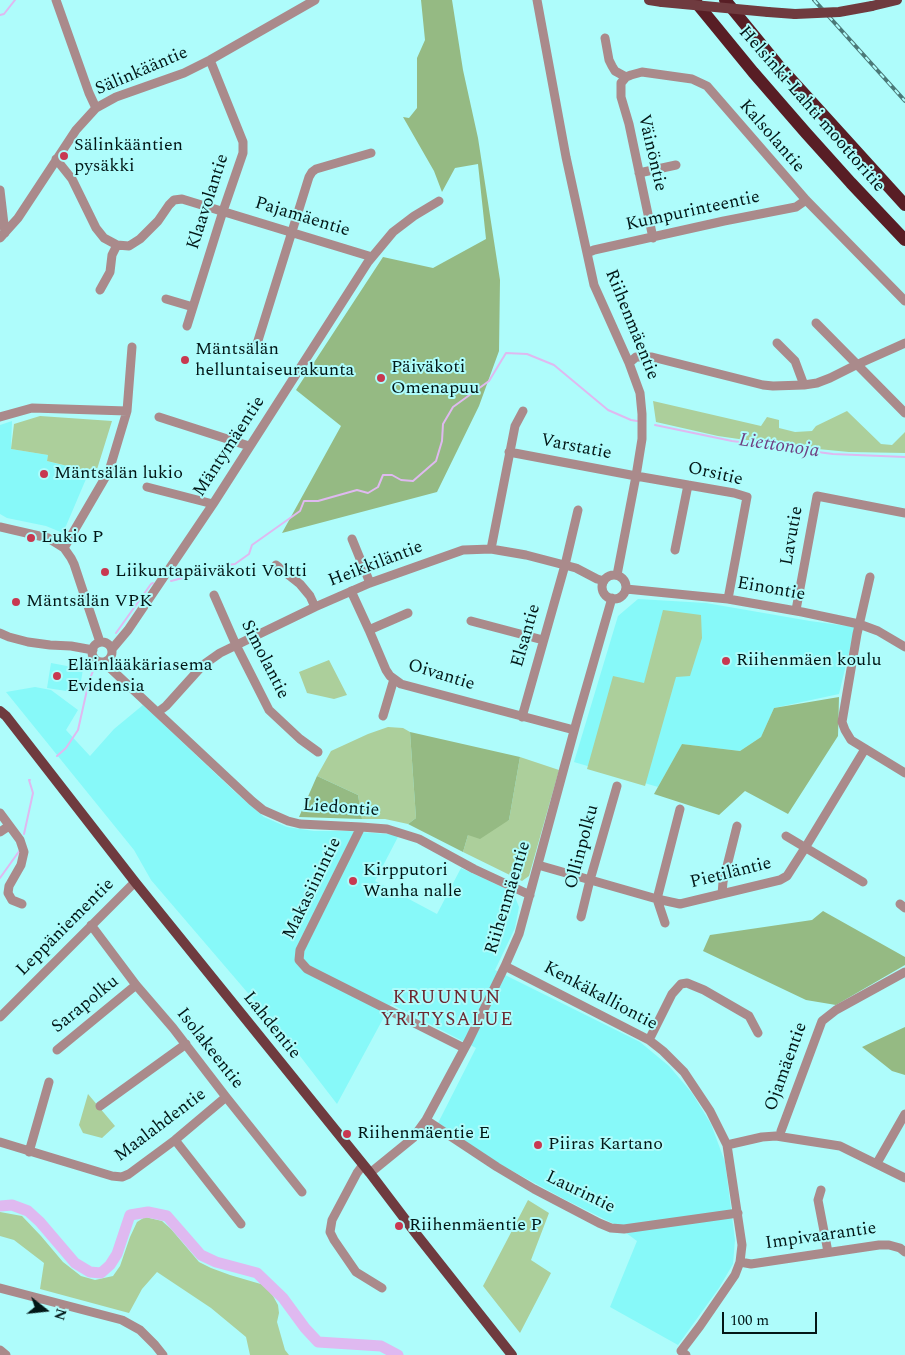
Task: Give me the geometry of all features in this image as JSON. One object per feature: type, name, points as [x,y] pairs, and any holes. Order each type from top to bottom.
[{"type":"highway","name":"Helsinki-Lahti moottoritie","points":[[694,0],[806,133],[905,240]]},
{"type":"highway","name":"Helsinki-Lahti moottoritie","points":[[724,0],[779,66],[905,205]]},
{"type":"main road","points":[[649,0],[795,14],[839,12],[897,0]]},
{"type":"main road","name":"Lahdentie","points":[[0,706],[3,714],[134,882],[366,1169],[512,1355]]},
{"type":"street","points":[[56,0],[96,108]]},
{"type":"street","name":"Sälinkääntie","points":[[3,235],[18,218],[76,130],[96,108],[116,97],[184,73],[315,0]]},
{"type":"street","name":"Riihenmäentie","points":[[537,0],[566,157],[594,285],[640,392],[642,439],[617,576]]},
{"type":"street","points":[[605,38],[612,66],[615,71],[626,78]]},
{"type":"street","name":"Klaavolantie","points":[[187,326],[243,153],[243,142],[210,60]]},
{"type":"street","name":"Kalsolantie","points":[[626,78],[642,72],[692,79],[707,86],[806,200],[905,301]]},
{"type":"street","name":"Väinöntie","points":[[626,78],[621,83],[622,97],[653,238]]},
{"type":"street","points":[[256,346],[309,177],[316,169],[371,152]]},
{"type":"street","points":[[56,159],[72,180],[96,228],[104,238],[117,246],[112,255],[110,272],[100,290]]},
{"type":"street","points":[[639,173],[676,165]]},
{"type":"street","points":[[0,190],[3,235]]},
{"type":"street","name":"Pajamäentie","points":[[117,246],[129,246],[140,239],[158,221],[174,200],[182,199],[372,257]]},
{"type":"street","name":"Kumpurinteentie","points":[[587,253],[724,221],[796,207],[806,200]]},
{"type":"street","name":"Mäntymäentie","points":[[112,649],[128,630],[212,504],[372,257],[393,232],[414,216],[439,201]]},
{"type":"street","points":[[166,299],[193,307]]},
{"type":"street","points":[[816,323],[905,413]]},
{"type":"street","points":[[777,343],[796,361],[804,385]]},
{"type":"street","points":[[629,363],[636,357],[652,357],[763,385],[804,385],[817,384],[905,343]]},
{"type":"street","points":[[64,548],[109,471],[127,411],[132,347]]},
{"type":"street","points":[[0,416],[32,408],[127,411]]},
{"type":"street","points":[[491,549],[515,426],[523,411]]},
{"type":"street","points":[[159,417],[249,446]]},
{"type":"street","name":"Varstatie","points":[[509,452],[636,476]]},
{"type":"street","name":"Orsitie","points":[[636,476],[734,493],[747,497],[728,598]]},
{"type":"street","points":[[675,550],[688,485]]},
{"type":"street","points":[[147,487],[212,504]]},
{"type":"street","name":"Lavutie","points":[[796,610],[817,496],[905,513]]},
{"type":"street","name":"Elsantie","points":[[522,717],[565,565],[578,510]]},
{"type":"street","points":[[0,527],[48,538],[64,548],[74,564],[100,642]]},
{"type":"street","points":[[352,539],[370,583]]},
{"type":"street","name":"Heikkiläntie","points":[[158,712],[166,706],[203,665],[220,653],[351,591],[463,550],[491,549],[526,555],[576,568],[604,581]]},
{"type":"street","points":[[276,565],[300,584],[310,596],[315,607]]},
{"type":"street","points":[[610,576],[617,576],[625,582],[626,589],[621,596],[612,598],[604,592],[603,584],[610,576]]},
{"type":"street","points":[[870,577],[859,624],[842,722],[851,740],[905,773]]},
{"type":"street","name":"Einontie","points":[[626,589],[728,598],[796,610],[859,624],[878,631],[905,647]]},
{"type":"street","name":"Oivantie","points":[[351,591],[386,670],[390,676],[401,684],[574,730]]},
{"type":"street","name":"Simolantie","points":[[214,595],[268,710],[300,739],[318,752]]},
{"type":"street","name":"Riihenmäentie","points":[[382,1288],[356,1272],[330,1232],[332,1220],[357,1173],[413,1138],[426,1120],[505,966],[519,934],[612,598]]},
{"type":"street","points":[[369,630],[408,613]]},
{"type":"street","points":[[471,621],[543,640]]},
{"type":"street","points":[[0,632],[9,637],[28,642],[92,650]]},
{"type":"street","points":[[100,642],[109,644],[112,649],[112,655],[106,661],[100,662],[95,659],[92,650],[100,642]]},
{"type":"street","name":"Liedontie","points":[[106,661],[112,669],[263,810],[300,824],[361,826],[387,829],[419,839],[474,869],[530,895]]},
{"type":"street","points":[[382,716],[394,679]]},
{"type":"street","name":"Pietiläntie","points":[[538,865],[680,904],[780,880],[786,876],[805,848],[865,749]]},
{"type":"street","name":"Ollinpolku","points":[[581,917],[617,786]]},
{"type":"street","points":[[665,923],[657,899],[680,809]]},
{"type":"street","points":[[0,813],[20,840],[24,852],[21,864],[9,886],[8,893],[12,900],[22,904]]},
{"type":"street","points":[[0,832],[9,826]]},
{"type":"street","name":"Makasiinintie","points":[[361,826],[300,950],[300,960],[307,969],[464,1048]]},
{"type":"street","points":[[722,894],[723,882],[737,826]]},
{"type":"street","points":[[786,836],[863,882]]},
{"type":"street","name":"Leppäniementie","points":[[0,1017],[134,882]]},
{"type":"street","name":"Isolakeentie","points":[[91,925],[136,985],[186,1044],[226,1098],[302,1192]]},
{"type":"street","name":"Kenkäkalliontie","points":[[505,966],[649,1040],[663,1051],[684,1072],[710,1112],[727,1145],[742,1245],[740,1262],[735,1275],[681,1354]]},
{"type":"street","name":"Ojamäentie","points":[[781,1132],[822,1020],[836,1010],[905,972]]},
{"type":"street","points":[[649,1040],[672,994],[681,984],[687,983],[704,990],[749,1016],[758,1033]]},
{"type":"street","name":"Sarapolku","points":[[57,1050],[136,985]]},
{"type":"street","points":[[100,1106],[186,1044]]},
{"type":"street","points":[[29,1152],[49,1082]]},
{"type":"street","name":"Maalahdentie","points":[[0,1142],[112,1176],[122,1177],[129,1174],[174,1140],[226,1098]]},
{"type":"street","points":[[877,1163],[905,1114]]},
{"type":"street","name":"Laurintie","points":[[426,1120],[497,1167],[611,1228],[624,1229],[738,1213]]},
{"type":"street","points":[[727,1145],[762,1136],[776,1136],[840,1146],[905,1178]]},
{"type":"street","points":[[174,1140],[242,1224]]},
{"type":"street","points":[[821,1190],[818,1200],[828,1252]]},
{"type":"street","name":"Impivaarantie","points":[[740,1262],[751,1264],[889,1244],[905,1252]]},
{"type":"street","points":[[0,1288],[122,1320],[140,1330],[163,1355]]},
{"type":"street","points":[[0,1350],[6,1355]]},
{"type":"shaded area","name":"Mäntsälän lukio","points":[[12,421],[11,449],[48,455],[47,461],[89,472],[63,533],[46,526],[7,518],[0,514],[0,425]]},
{"type":"shaded area","name":"Riihenmäen koulu","points":[[638,599],[706,603],[855,627],[839,694],[774,708],[761,737],[740,751],[682,744],[658,787],[574,762],[618,616]]},
{"type":"shaded area","points":[[51,663],[83,669],[79,693],[47,688]]},
{"type":"shaded area","points":[[35,687],[51,690],[78,710],[66,730],[90,756],[114,729],[143,705],[264,817],[287,827],[314,831],[348,831],[399,835],[375,881],[437,914],[461,868],[513,892],[519,907],[515,928],[495,970],[640,1042],[669,1066],[692,1093],[711,1124],[725,1162],[735,1240],[733,1264],[719,1288],[678,1345],[610,1307],[637,1241],[614,1224],[494,1161],[438,1123],[476,1048],[391,1004],[337,1104],[283,1034],[151,880],[134,850],[6,692]]},
{"type":"green space","points":[[421,0],[452,0],[463,70],[478,138],[500,280],[499,351],[479,406],[437,492],[282,533],[341,426],[296,390],[383,257],[433,268],[486,239],[478,164],[455,168],[442,192],[434,171],[403,117],[409,118],[417,108],[417,58],[425,40]]},
{"type":"green space","points":[[653,401],[761,426],[767,417],[779,420],[779,428],[795,432],[812,431],[816,426],[847,411],[881,444],[892,445],[905,432],[905,453],[849,452],[787,446],[718,436],[656,422]]},
{"type":"green space","points":[[40,416],[112,421],[94,479],[87,477],[88,471],[47,461],[48,455],[11,449],[14,424]]},
{"type":"green space","points":[[663,610],[701,615],[702,638],[690,676],[676,677],[645,786],[587,769],[613,676],[644,683]]},
{"type":"green space","points":[[329,660],[347,695],[334,699],[307,693],[299,672]]},
{"type":"green space","points":[[839,697],[838,736],[788,814],[745,791],[719,815],[654,794],[682,744],[740,751],[761,737],[774,708]]},
{"type":"green space","points":[[388,727],[403,728],[410,732],[416,818],[408,824],[385,819],[362,819],[358,795],[317,776],[331,751]]},
{"type":"green space","points":[[410,732],[520,757],[509,820],[480,839],[468,835],[463,852],[408,824],[416,818]]},
{"type":"green space","points":[[520,757],[559,770],[529,876],[522,881],[463,852],[468,835],[509,820]]},
{"type":"green space","points":[[317,776],[358,795],[362,819],[299,817]]},
{"type":"green space","points":[[823,911],[905,957],[905,965],[836,1005],[806,1000],[703,951],[710,935],[812,920]]},
{"type":"green space","points":[[905,1027],[905,1075],[892,1071],[862,1047]]},
{"type":"green space","points":[[88,1094],[115,1126],[102,1138],[83,1133],[79,1125]]},
{"type":"green space","points":[[528,1200],[549,1213],[531,1260],[551,1273],[520,1333],[483,1286]]},
{"type":"green space","points":[[0,1212],[22,1216],[63,1262],[81,1276],[95,1280],[113,1276],[120,1266],[137,1222],[145,1217],[162,1221],[199,1262],[230,1275],[264,1285],[278,1305],[277,1322],[285,1350],[289,1355],[250,1355],[246,1337],[211,1308],[157,1272],[142,1289],[129,1313],[40,1289],[44,1263],[14,1240],[0,1236]]},
{"type":"waterway","points":[[0,15],[4,14],[15,0]]},
{"type":"waterway","name":"Liettonoja","points":[[171,581],[221,570],[227,565],[235,564],[249,554],[252,545],[300,511],[304,501],[318,501],[357,490],[368,493],[378,487],[383,475],[392,475],[401,480],[413,481],[436,461],[442,441],[443,424],[453,407],[489,381],[506,353],[527,354],[554,365],[608,410],[637,421]]},
{"type":"waterway","name":"Liettonoja","points":[[655,425],[732,441],[833,454],[905,457]]},
{"type":"waterway","name":"Liettonoja","points":[[116,633],[153,583]]},
{"type":"waterway","name":"Liettonoja","points":[[57,756],[66,748],[78,730],[93,671]]},
{"type":"waterway","name":"Liettonoja","points":[[24,834],[33,793],[30,780]]},
{"type":"waterway","name":"Liettonoja","points":[[0,878],[20,850]]},
{"type":"waterway","points":[[0,1206],[12,1205],[28,1211],[40,1222],[75,1263],[90,1272],[101,1273],[110,1265],[117,1254],[130,1215],[148,1212],[167,1216],[201,1255],[216,1262],[257,1273],[283,1298],[318,1342],[381,1346],[398,1355]]},
{"type":"railway","points":[[814,0],[905,101]]},
{"type":"place","name":"Sälinkääntien pysäkki","points":[[64,156]]},
{"type":"place","name":"Mäntsälän helluntaiseurakunta","points":[[185,360]]},
{"type":"place","name":"Päiväkoti Omenapuu","points":[[381,378]]},
{"type":"place","name":"Mäntsälän lukio","points":[[44,474]]},
{"type":"place","name":"Lukio P","points":[[31,538]]},
{"type":"place","name":"Liikuntapäiväkoti Voltti","points":[[105,572]]},
{"type":"place","name":"Mäntsälän VPK","points":[[16,602]]},
{"type":"place","name":"Riihenmäen koulu","points":[[726,661]]},
{"type":"place","name":"Eläinlääkäriasema Evidensia","points":[[57,676]]},
{"type":"place","name":"Kirpputori Wanha nalle","points":[[353,881]]},
{"type":"place","name":"Riihenmäentie E","points":[[347,1134]]},
{"type":"place","name":"Piiras Kartano","points":[[538,1145]]},
{"type":"place","name":"Riihenmäentie P","points":[[399,1226]]},
{"type":"district","name":"KRUUNUN YRITYSALUE","points":[[447,1010]]}]
